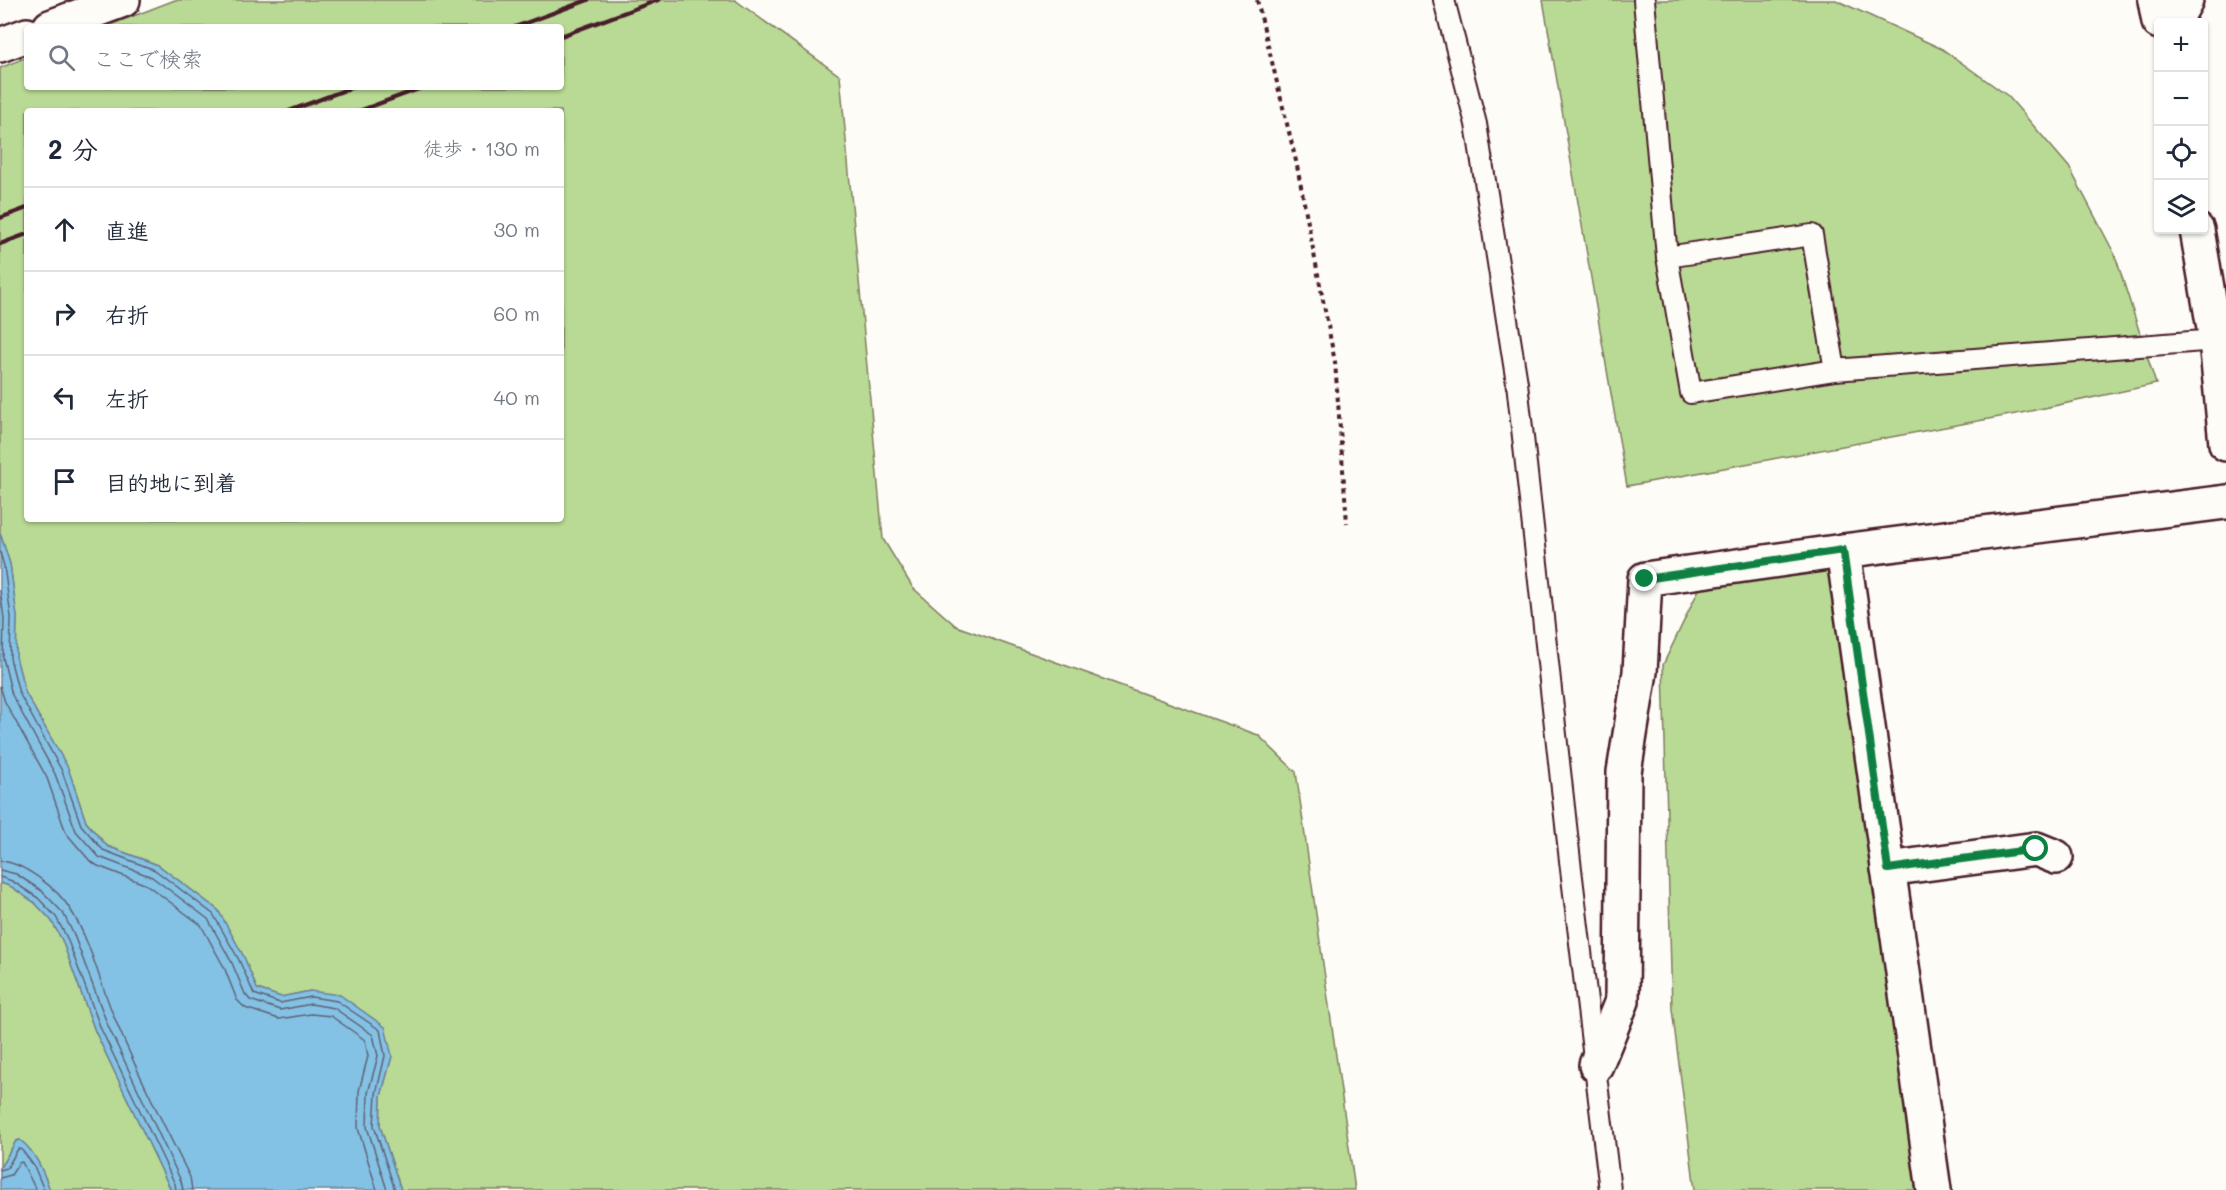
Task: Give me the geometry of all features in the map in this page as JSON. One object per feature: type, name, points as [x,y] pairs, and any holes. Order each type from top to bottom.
[{"type":"main road","points":[[58,24],[123,0]]},
{"type":"main road","points":[[2155,0],[2158,18]]},
{"type":"main road","points":[[2176,18],[2186,0]]},
{"type":"main road","points":[[0,45],[24,36]]},
{"type":"main road","points":[[2198,234],[2216,340],[2226,444]]},
{"type":"main road","points":[[1596,1065],[1622,1001],[1624,772],[1640,672],[1645,579],[1843,550],[2226,502]]},
{"type":"main road","points":[[1843,550],[1934,1190]]},
{"type":"main road","points":[[1888,869],[2036,849],[2056,857]]},
{"type":"lane","points":[[1444,0],[1476,124],[1517,383],[1570,861],[1610,1190]]},
{"type":"lane","points":[[1644,0],[1667,256],[1691,393],[1835,370],[2216,340]]},
{"type":"lane","points":[[1667,256],[1812,235],[1835,370]]},
{"type":"path","points":[[1257,0],[1296,161],[1335,362],[1347,523]]},
{"type":"green space","points":[[175,0],[735,0],[840,76],[883,539],[913,588],[956,626],[1258,735],[1296,772],[1355,1190],[401,1190],[380,1126],[381,1096],[392,1056],[310,991],[281,997],[257,989],[244,957],[218,910],[158,865],[107,846],[86,822],[68,768],[25,692],[16,657],[17,617],[10,564],[0,533],[0,68],[24,58],[24,90],[564,90],[564,24],[113,24]]},
{"type":"green space","points":[[1543,0],[1836,0],[1942,49],[2008,96],[2069,167],[2115,255],[2156,384],[2021,413],[1627,486]]},
{"type":"green space","points":[[1834,562],[1922,1190],[1695,1190],[1672,1009],[1663,665],[1702,583]]},
{"type":"green space","points":[[0,883],[10,886],[35,903],[51,920],[62,940],[95,1031],[171,1190],[50,1190],[35,1156],[20,1140],[16,1141],[0,1168]]},
{"type":"water","points":[[0,533],[10,564],[17,617],[16,657],[25,692],[68,768],[86,822],[107,846],[158,865],[218,910],[244,957],[257,989],[281,997],[310,991],[340,995],[385,1027],[392,1056],[381,1096],[380,1126],[401,1190],[171,1190],[95,1031],[62,940],[51,920],[35,903],[10,886],[0,883]]},
{"type":"water","points":[[20,1140],[35,1156],[50,1190],[0,1190],[0,1168],[16,1141]]},
{"type":"railway","points":[[523,24],[588,0]]},
{"type":"railway","points":[[564,35],[658,0]]},
{"type":"railway","points":[[297,108],[345,90]]},
{"type":"railway","points":[[367,108],[416,90]]},
{"type":"railway","points":[[0,218],[24,209]]},
{"type":"railway","points":[[0,244],[24,235]]},
{"type":"route","points":[[1645,579],[1843,550],[1888,869],[2036,849]]}]
